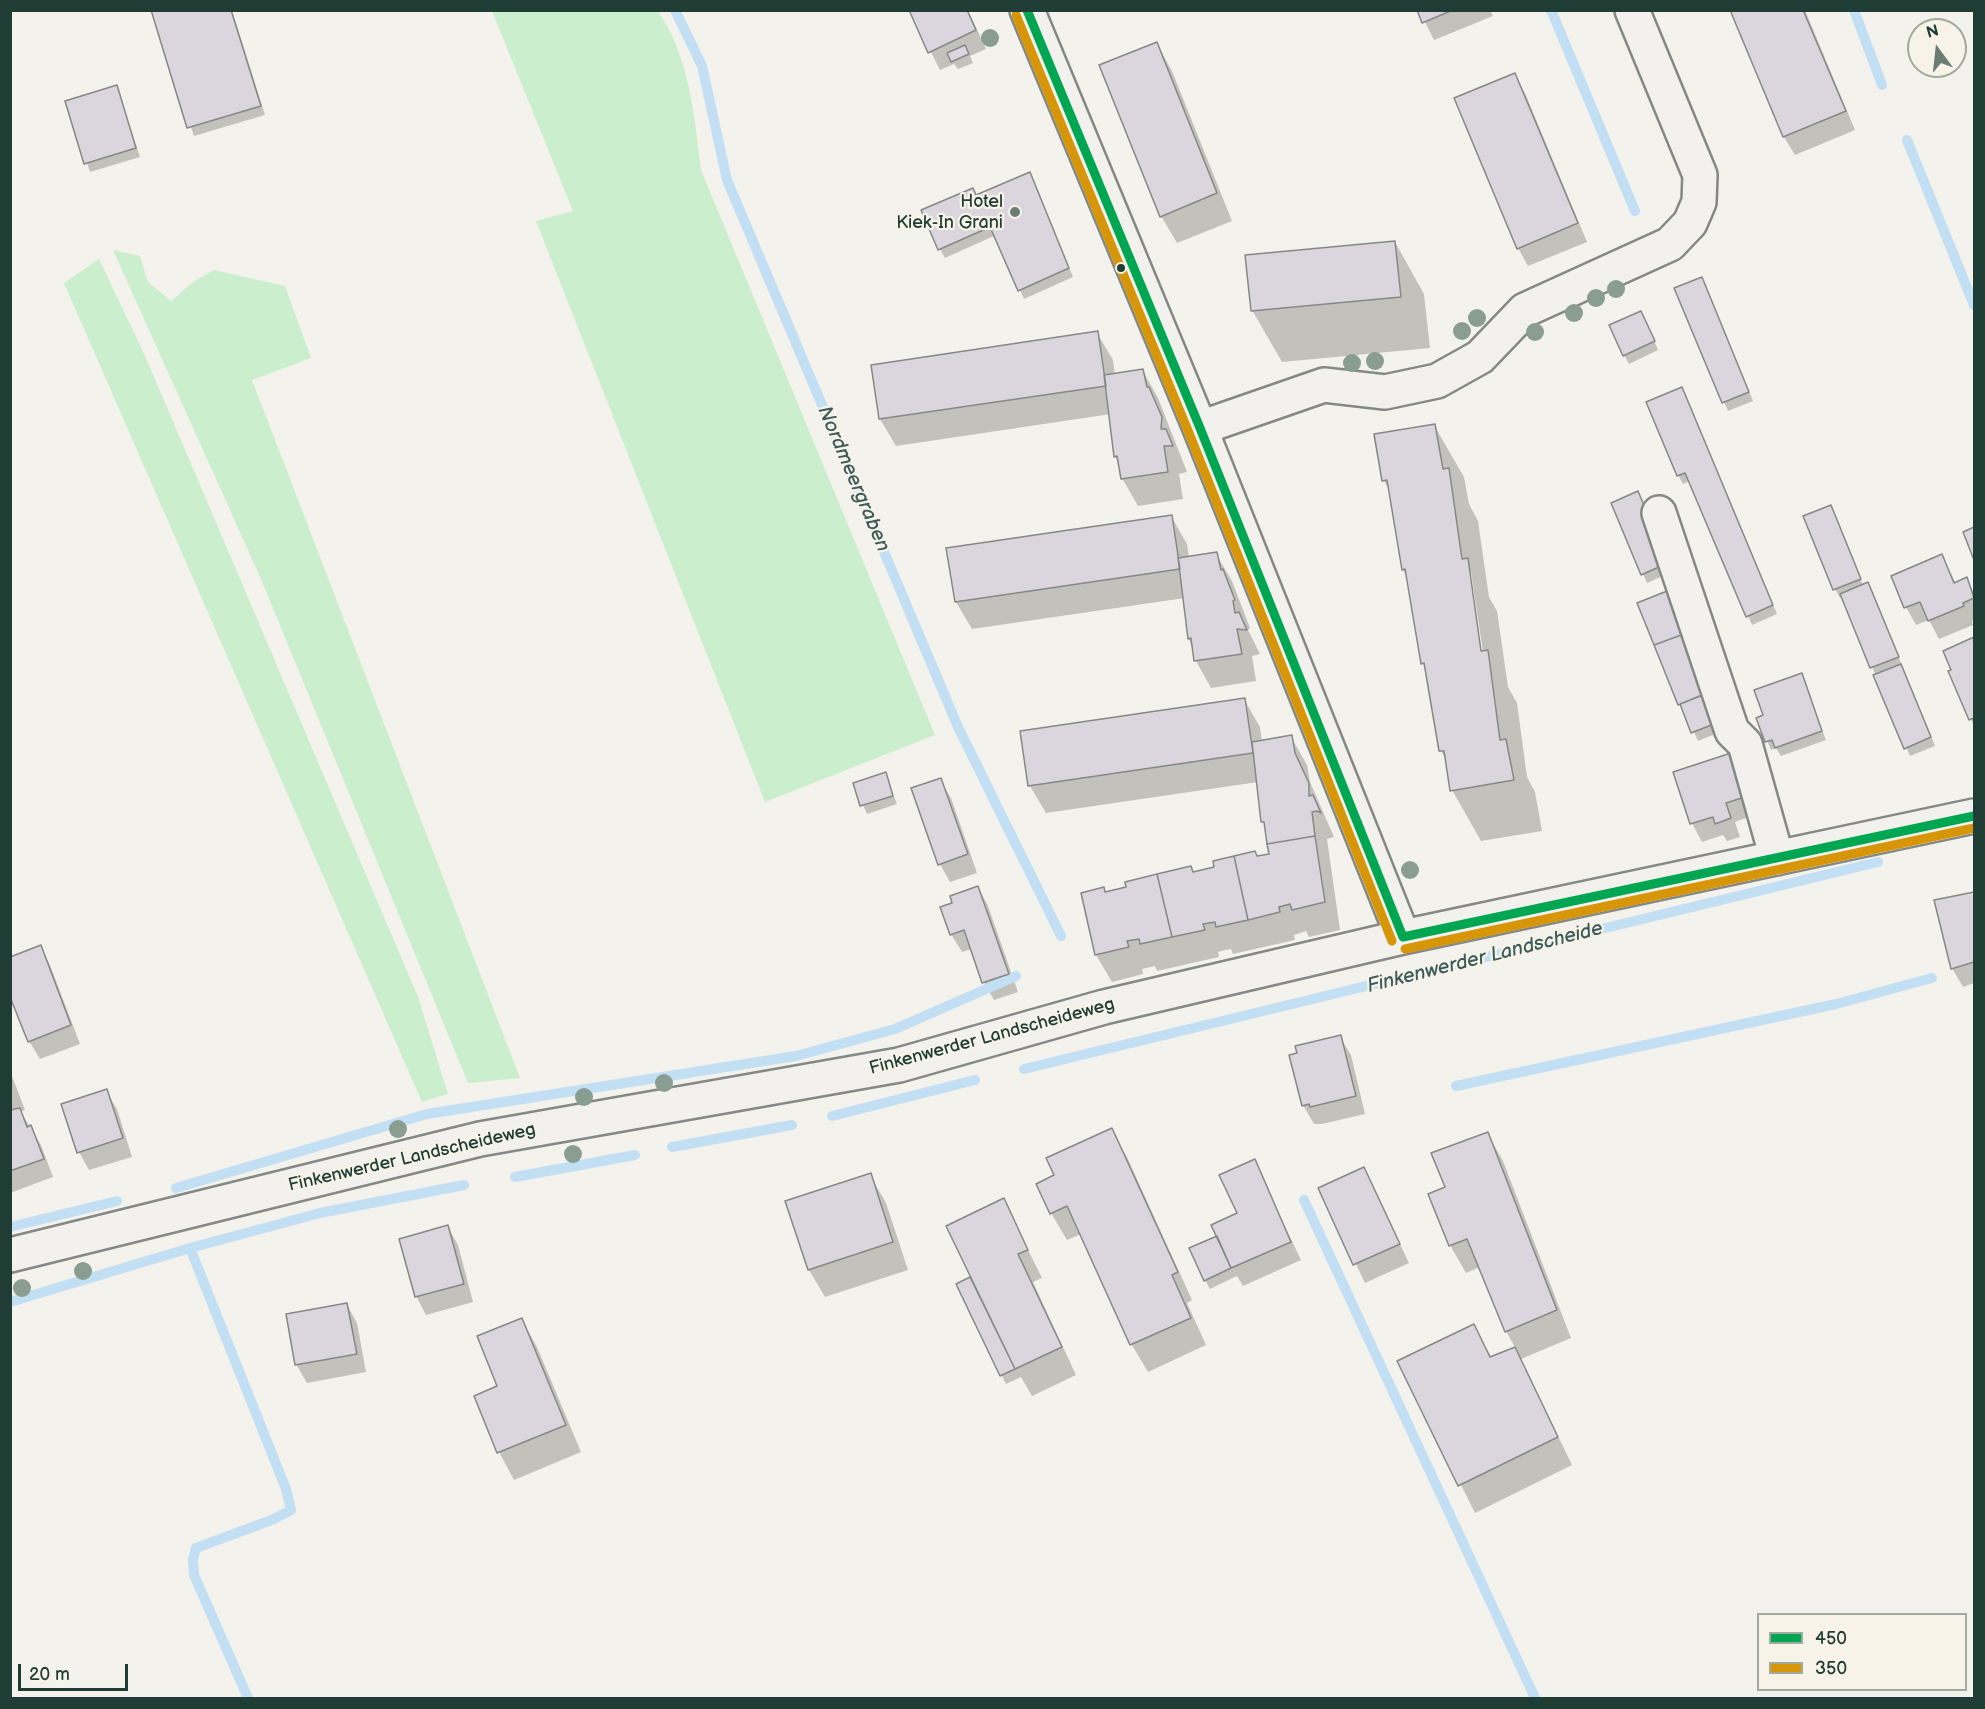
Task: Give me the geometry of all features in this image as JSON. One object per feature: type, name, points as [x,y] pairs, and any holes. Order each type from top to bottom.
[{"type":"street","points":[[1027,10],[1200,428],[1403,938]]},
{"type":"street","points":[[1200,428],[1324,385],[1385,392],[1437,381],[1480,357],[1525,310],[1670,243],[1690,223],[1698,202],[1700,175],[1632,10]]},
{"type":"street","points":[[1659,513],[1732,731],[1745,744],[1777,858]]},
{"type":"street","name":"Finkenwerder Landscheideweg","points":[[10,1256],[480,1139],[899,1065],[1104,1007],[1403,938],[1974,816]]},
{"type":"green space","points":[[492,11],[658,11],[669,29],[684,67],[693,108],[701,170],[935,735],[765,802],[536,221],[573,211]]},
{"type":"green space","points":[[113,250],[140,256],[148,282],[171,301],[193,282],[214,270],[285,286],[311,358],[252,380],[520,1078],[468,1083],[261,579]]},
{"type":"green space","points":[[99,259],[146,358],[418,997],[448,1094],[422,1102],[64,283]]},
{"type":"building","points":[[151,10],[231,10],[261,106],[187,128]]},
{"type":"building","points":[[909,10],[967,10],[976,30],[928,53]]},
{"type":"building","points":[[1417,10],[1453,10],[1422,23]]},
{"type":"building","points":[[1730,10],[1803,10],[1846,111],[1783,137]]},
{"type":"building","points":[[1157,42],[1217,193],[1160,217],[1099,65]]},
{"type":"building","points":[[965,45],[969,54],[951,62],[947,53]]},
{"type":"building","points":[[1515,73],[1578,223],[1517,249],[1454,98]]},
{"type":"building","points":[[117,85],[136,148],[84,164],[65,101]]},
{"type":"building","points":[[1030,172],[1069,268],[1018,291],[990,227],[938,250],[921,210],[973,188],[976,195]]},
{"type":"building","points":[[1395,241],[1401,297],[1251,311],[1245,255]]},
{"type":"building","points":[[1702,277],[1749,392],[1722,403],[1674,288]]},
{"type":"building","points":[[1641,311],[1655,341],[1623,356],[1609,325]]},
{"type":"building","points":[[1098,331],[1106,386],[879,419],[871,365]]},
{"type":"building","points":[[1143,369],[1147,387],[1162,417],[1161,429],[1166,429],[1173,446],[1164,446],[1168,472],[1121,479],[1117,456],[1114,457],[1104,375]]},
{"type":"building","points":[[1682,387],[1773,605],[1746,617],[1685,473],[1677,476],[1646,402]]},
{"type":"building","points":[[1435,424],[1443,469],[1449,468],[1462,559],[1468,558],[1481,651],[1488,650],[1500,740],[1506,739],[1514,780],[1450,791],[1444,751],[1439,751],[1424,663],[1421,664],[1387,480],[1382,481],[1374,434]]},
{"type":"building","points":[[1638,491],[1668,563],[1641,575],[1611,503]]},
{"type":"building","points":[[1831,505],[1861,579],[1833,590],[1803,516]]},
{"type":"building","points":[[1172,515],[1180,569],[955,602],[946,548]]},
{"type":"building","points":[[1974,527],[1974,560],[1963,532]]},
{"type":"building","points":[[1217,552],[1221,570],[1223,569],[1235,600],[1233,601],[1235,613],[1239,612],[1247,630],[1237,629],[1242,654],[1194,661],[1191,638],[1188,639],[1178,558]]},
{"type":"building","points":[[1942,554],[1954,583],[1967,577],[1974,598],[1963,603],[1964,606],[1928,621],[1920,602],[1904,608],[1891,576]]},
{"type":"building","points":[[1868,582],[1899,657],[1870,668],[1840,594]]},
{"type":"building","points":[[1667,591],[1684,634],[1654,645],[1637,603]]},
{"type":"building","points":[[1684,634],[1707,693],[1678,705],[1654,645]]},
{"type":"building","points":[[1974,637],[1974,718],[1969,720],[1948,671],[1951,670],[1943,651]]},
{"type":"building","points":[[1901,664],[1931,737],[1904,749],[1873,675]]},
{"type":"building","points":[[1802,673],[1822,731],[1775,748],[1772,740],[1765,742],[1756,718],[1763,715],[1754,690]]},
{"type":"building","points":[[1703,695],[1714,724],[1691,733],[1680,704]]},
{"type":"building","points":[[1245,698],[1253,753],[1028,786],[1020,731]]},
{"type":"building","points":[[1292,735],[1295,753],[1309,783],[1309,796],[1313,795],[1321,813],[1312,812],[1315,836],[1267,844],[1264,822],[1261,822],[1252,742]]},
{"type":"building","points":[[1734,752],[1748,796],[1726,803],[1731,818],[1715,824],[1713,817],[1690,824],[1673,772]]},
{"type":"building","points":[[886,772],[893,796],[860,806],[853,783]]},
{"type":"building","points":[[941,778],[968,854],[938,865],[911,788]]},
{"type":"building","points":[[1315,836],[1325,902],[1292,910],[1290,904],[1279,907],[1280,912],[1248,920],[1234,856],[1255,851],[1257,856],[1269,854],[1267,844]]},
{"type":"building","points":[[1234,856],[1248,920],[1216,927],[1215,922],[1203,924],[1205,930],[1172,937],[1157,874],[1191,866],[1193,872],[1214,867],[1213,861]]},
{"type":"building","points":[[1157,874],[1172,937],[1140,944],[1139,939],[1127,941],[1129,947],[1095,955],[1081,893],[1104,887],[1105,892],[1126,887],[1125,882]]},
{"type":"building","points":[[978,886],[1009,974],[982,983],[964,930],[950,935],[940,907],[952,903],[950,896]]},
{"type":"building","points":[[1974,892],[1974,962],[1951,969],[1934,900]]},
{"type":"building","points":[[41,945],[71,1025],[28,1042],[10,997],[10,957]]},
{"type":"building","points":[[1341,1035],[1356,1096],[1310,1107],[1309,1104],[1302,1106],[1289,1055],[1297,1053],[1295,1046]]},
{"type":"building","points":[[107,1089],[123,1138],[77,1153],[61,1104]]},
{"type":"building","points":[[20,1108],[27,1127],[31,1125],[44,1159],[10,1171],[10,1110]]},
{"type":"building","points":[[1112,1128],[1178,1272],[1172,1275],[1191,1318],[1130,1345],[1067,1206],[1050,1214],[1036,1184],[1054,1175],[1046,1158]]},
{"type":"building","points":[[1488,1132],[1557,1310],[1505,1332],[1467,1239],[1449,1246],[1428,1194],[1445,1187],[1431,1153]]},
{"type":"building","points":[[1255,1159],[1291,1242],[1231,1268],[1211,1225],[1237,1213],[1219,1175]]},
{"type":"building","points":[[1364,1167],[1400,1244],[1353,1265],[1318,1188]]},
{"type":"building","points":[[871,1173],[893,1242],[808,1270],[785,1201]]},
{"type":"building","points":[[1004,1198],[1028,1250],[1018,1254],[1062,1347],[1015,1369],[946,1226]]},
{"type":"building","points":[[448,1225],[464,1284],[415,1297],[399,1239]]},
{"type":"building","points":[[1217,1236],[1231,1268],[1204,1281],[1189,1248]]},
{"type":"building","points":[[970,1277],[1015,1369],[1000,1376],[956,1284]]},
{"type":"building","points":[[347,1303],[357,1354],[295,1365],[286,1314]]},
{"type":"building","points":[[522,1318],[566,1425],[497,1453],[474,1396],[497,1386],[477,1336]]},
{"type":"building","points":[[1474,1324],[1490,1357],[1515,1347],[1558,1437],[1458,1486],[1397,1361]]},
{"type":"waterway","name":"Nordmeergraben","points":[[675,10],[702,66],[727,180],[958,727],[1061,936]]},
{"type":"waterway","points":[[1551,10],[1635,211]]},
{"type":"waterway","points":[[1854,10],[1882,85]]},
{"type":"waterway","points":[[1907,140],[1974,305]]},
{"type":"waterway","name":"Finkenwerder Landscheide","points":[[1024,1069],[1878,862]]},
{"type":"waterway","points":[[176,1188],[427,1114],[796,1056],[895,1029],[1016,976]]},
{"type":"waterway","points":[[1456,1086],[1836,1004],[1932,978]]},
{"type":"waterway","points":[[832,1116],[975,1080]]},
{"type":"waterway","points":[[672,1147],[792,1125]]},
{"type":"waterway","points":[[515,1177],[635,1155]]},
{"type":"waterway","points":[[10,1302],[190,1248],[320,1213],[464,1185]]},
{"type":"waterway","points":[[1304,1200],[1535,1698]]},
{"type":"waterway","points":[[10,1227],[117,1201]]},
{"type":"waterway","points":[[190,1248],[286,1489],[291,1510],[274,1519],[196,1548],[193,1559],[194,1575],[248,1698]]},
{"type":"transit line","name":"450","points":[[1027,10],[1200,428],[1403,937]]},
{"type":"transit line","name":"350","points":[[1016,15],[1189,433],[1392,941]]},
{"type":"transit line","name":"450","points":[[1403,937],[1974,816]]},
{"type":"transit line","name":"350","points":[[1405,949],[1974,828]]},
{"type":"place","name":"Hotel Kiek-In Grani","points":[[1015,212]]}]
